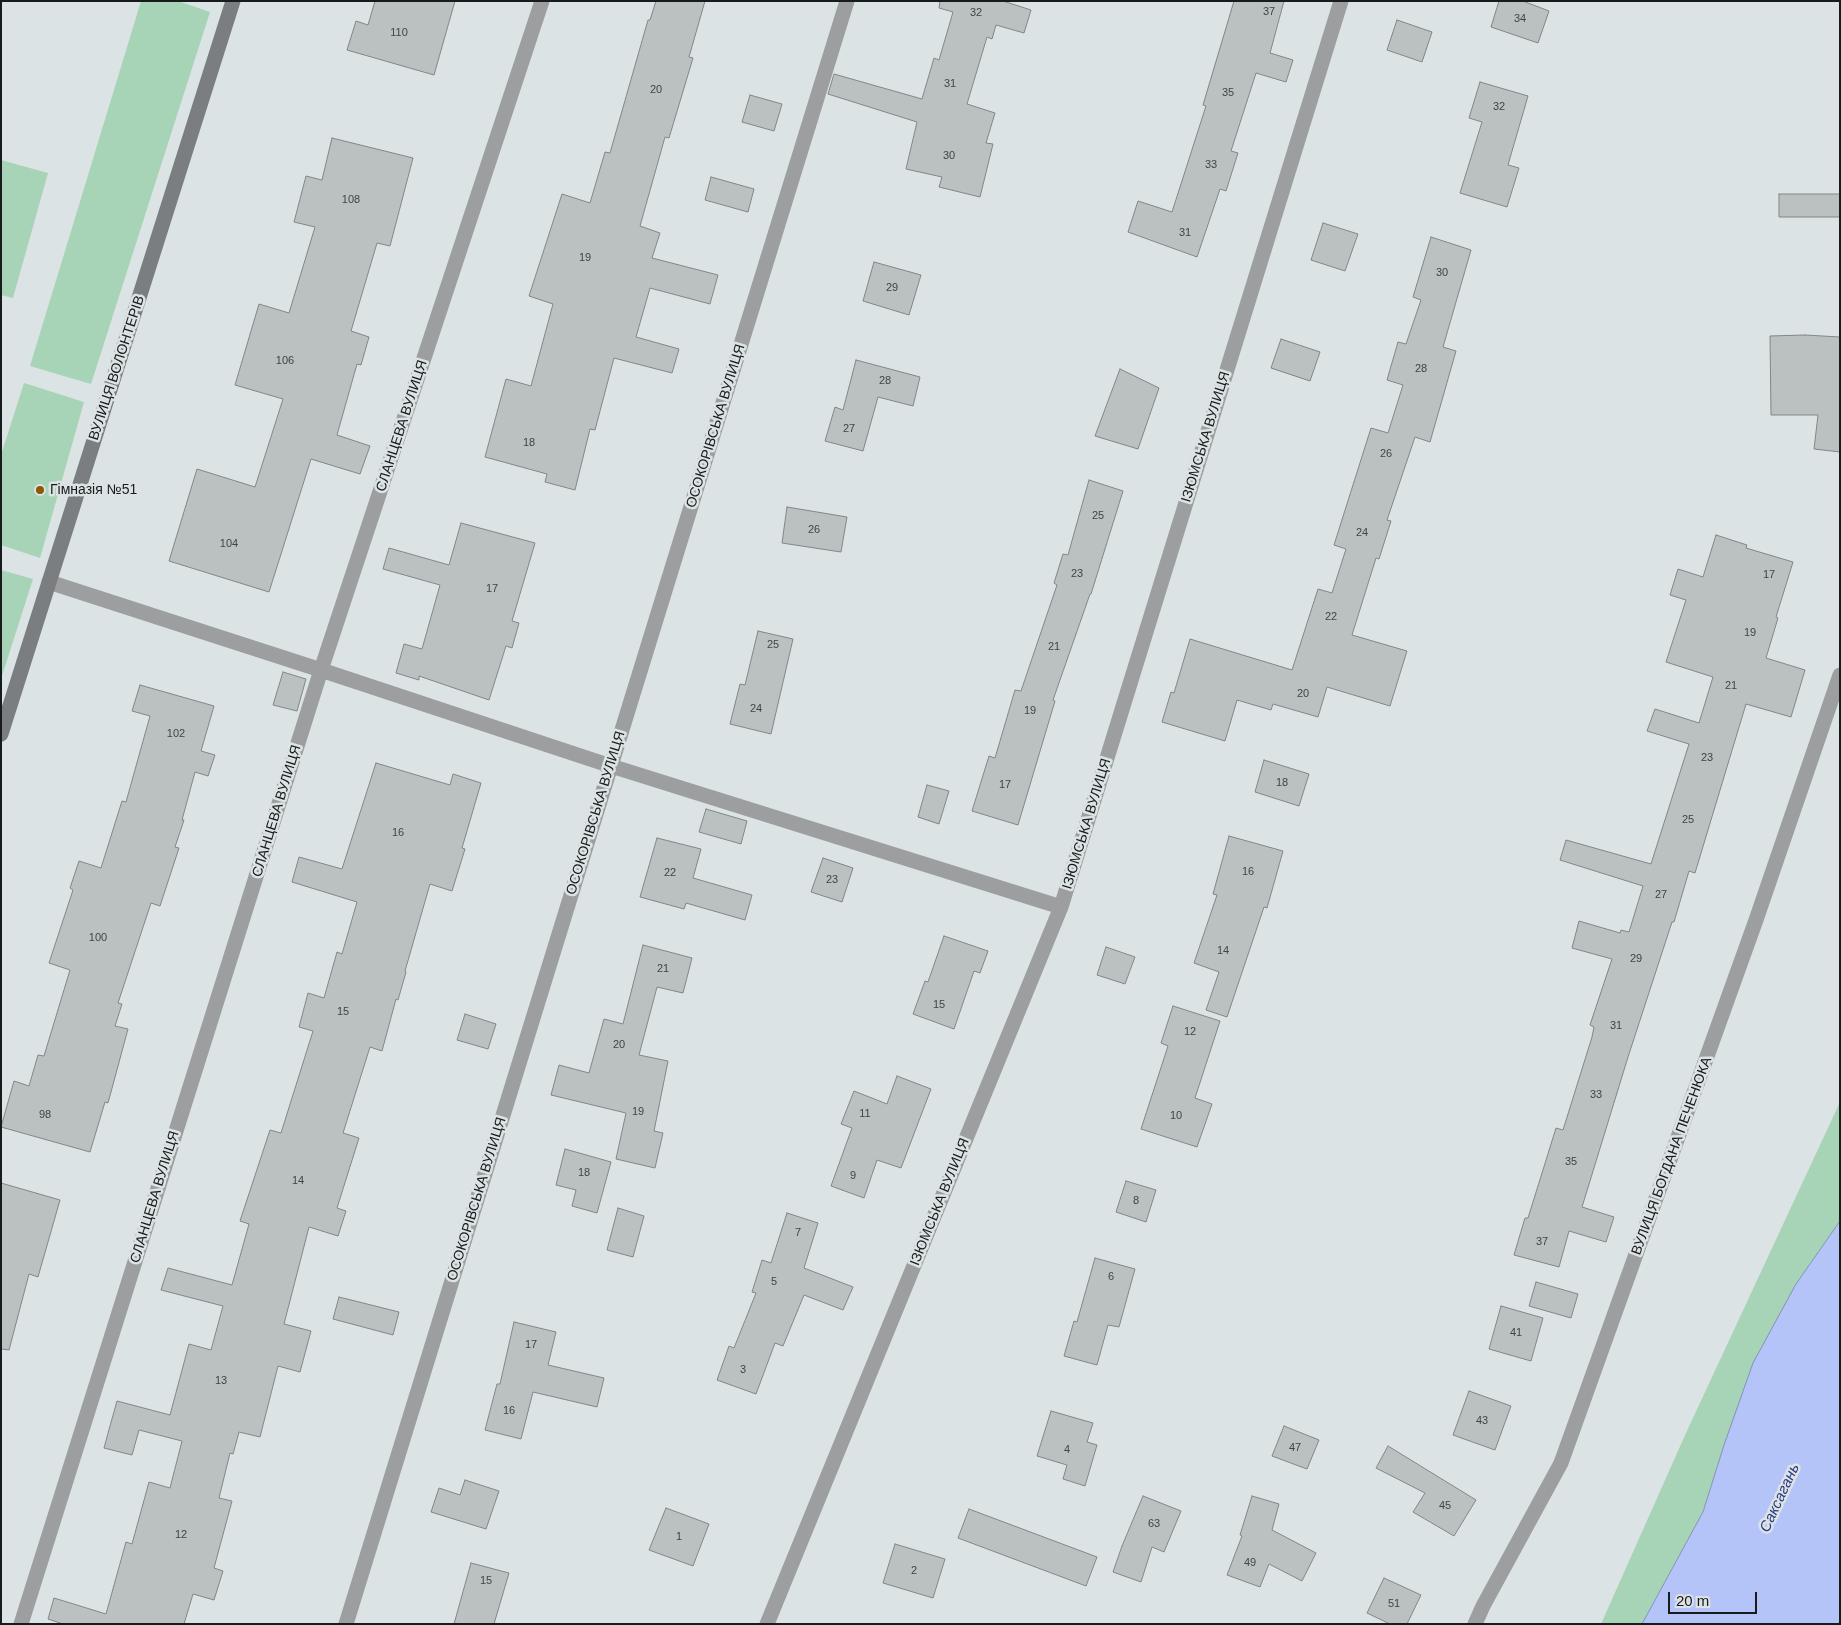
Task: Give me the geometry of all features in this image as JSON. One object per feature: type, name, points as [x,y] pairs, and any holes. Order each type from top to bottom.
[{"type":"street","name":"ВУЛИЦЯ ВОЛОНТЕРІВ","points":[[1,734],[233,1]]},
{"type":"street","name":"СЛАНЦЕВА ВУЛИЦЯ","points":[[21,1624],[321,670],[542,1]]},
{"type":"street","name":"ОСОКОРІВСЬКА ВУЛИЦЯ","points":[[346,1624],[847,1]]},
{"type":"street","name":"ІЗЮМСЬКА ВУЛИЦЯ","points":[[767,1624],[1061,907],[1341,1]]},
{"type":"street","points":[[49,582],[611,766],[1061,907]]},
{"type":"street","name":"ВУЛИЦЯ БОГДАНА ПЕЧЕНЮКА","points":[[1475,1624],[1561,1463],[1753,930],[1840,675]]},
{"type":"green space","points":[[141,1],[178,1],[210,12],[91,384],[30,366]]},
{"type":"green space","points":[[1,160],[48,173],[13,298],[1,295]]},
{"type":"green space","points":[[24,383],[84,402],[40,558],[1,545],[1,455]]},
{"type":"green space","points":[[1,570],[33,579],[1,679]]},
{"type":"green space","points":[[1840,1102],[1840,1221],[1796,1284],[1724,1445],[1703,1512],[1642,1624],[1601,1624],[1686,1433]]},
{"type":"water","name":"Саксагань","points":[[1840,1221],[1840,1621],[1838,1624],[1642,1624],[1703,1512],[1753,1363],[1796,1284]]},
{"type":"building","points":[[375,1],[455,1],[434,75],[347,50],[356,21],[368,25]]},
{"type":"building","points":[[656,1],[705,1],[689,57],[693,58],[669,138],[665,137],[640,226],[660,233],[652,258],[718,275],[710,304],[650,288],[636,337],[679,349],[672,373],[614,358],[595,430],[590,429],[575,490],[545,482],[547,474],[485,457],[506,379],[531,386],[553,304],[529,296],[562,194],[590,203],[605,152],[610,153],[648,20],[650,20]]},
{"type":"building","points":[[940,1],[1003,1],[1031,10],[1024,33],[996,25],[992,39],[987,37],[967,104],[995,113],[986,143],[993,144],[980,197],[939,187],[942,177],[906,169],[917,122],[828,94],[834,74],[922,99],[934,58],[939,60],[953,12],[939,8]]},
{"type":"building","points":[[1234,1],[1284,1],[1270,53],[1293,60],[1286,82],[1256,73],[1231,151],[1238,153],[1226,191],[1220,189],[1197,257],[1128,232],[1138,201],[1172,212],[1206,106],[1203,105]]},
{"type":"building","points":[[1499,1],[1523,1],[1549,11],[1538,43],[1491,27]]},
{"type":"building","points":[[1397,20],[1432,32],[1422,62],[1387,50]]},
{"type":"building","points":[[1480,82],[1528,96],[1508,165],[1519,168],[1507,207],[1460,193],[1482,122],[1469,118]]},
{"type":"building","points":[[750,95],[782,104],[774,131],[742,122]]},
{"type":"building","points":[[332,138],[413,158],[390,246],[377,243],[351,331],[369,337],[361,365],[357,364],[337,435],[370,446],[360,474],[311,459],[269,592],[169,561],[197,469],[255,487],[283,399],[235,385],[259,304],[289,313],[315,227],[294,222],[306,176],[322,180]]},
{"type":"building","points":[[711,177],[754,189],[748,212],[705,200]]},
{"type":"building","points":[[1779,194],[1840,194],[1840,217],[1779,217]]},
{"type":"building","points":[[1323,223],[1358,234],[1345,271],[1311,260]]},
{"type":"building","points":[[1431,237],[1471,250],[1443,347],[1456,351],[1430,442],[1415,437],[1387,520],[1391,521],[1379,559],[1376,558],[1352,635],[1407,651],[1390,706],[1327,687],[1318,717],[1273,704],[1271,710],[1237,700],[1225,741],[1162,722],[1171,692],[1174,693],[1190,639],[1292,670],[1318,589],[1332,593],[1346,549],[1334,545],[1371,428],[1388,433],[1403,385],[1387,380],[1398,342],[1406,344],[1421,300],[1413,297]]},
{"type":"building","points":[[874,262],[921,275],[909,315],[863,301]]},
{"type":"building","points":[[1770,336],[1840,337],[1840,452],[1814,449],[1818,415],[1771,415]]},
{"type":"building","points":[[1281,339],[1320,352],[1310,381],[1271,368]]},
{"type":"building","points":[[856,360],[920,377],[913,406],[878,397],[863,451],[825,441],[835,407],[843,410]]},
{"type":"building","points":[[1120,369],[1159,388],[1138,449],[1095,436]]},
{"type":"building","points":[[1089,480],[1123,491],[1091,594],[1053,700],[1055,701],[1018,825],[972,811],[989,756],[995,758],[1015,690],[1021,691],[1057,585],[1054,583],[1063,554],[1068,555]]},
{"type":"building","points":[[787,507],[847,517],[841,552],[782,543]]},
{"type":"building","points":[[461,523],[535,543],[512,621],[519,623],[512,648],[506,646],[489,700],[419,676],[419,680],[396,673],[404,644],[422,649],[440,585],[383,569],[389,548],[449,565]]},
{"type":"building","points":[[1716,535],[1747,545],[1746,548],[1793,562],[1766,658],[1805,670],[1791,717],[1746,704],[1695,873],[1689,871],[1674,922],[1672,922],[1628,1057],[1582,1207],[1614,1217],[1606,1242],[1569,1231],[1559,1267],[1514,1255],[1525,1218],[1528,1218],[1556,1128],[1563,1130],[1592,1037],[1594,1027],[1590,1025],[1612,959],[1572,948],[1579,921],[1620,933],[1621,930],[1629,932],[1643,886],[1560,860],[1566,840],[1651,864],[1689,744],[1647,731],[1655,709],[1699,723],[1713,677],[1666,662],[1686,600],[1670,595],[1678,569],[1703,577]]},
{"type":"building","points":[[758,631],[793,639],[771,734],[730,724],[740,684],[745,685]]},
{"type":"building","points":[[283,672],[306,679],[297,711],[273,705]]},
{"type":"building","points":[[140,685],[214,706],[201,751],[215,755],[208,776],[195,772],[182,820],[184,820],[175,847],[179,848],[160,906],[151,903],[118,1003],[122,1004],[115,1026],[128,1029],[108,1103],[105,1102],[90,1152],[1,1127],[14,1081],[29,1086],[38,1055],[44,1056],[70,970],[49,963],[73,890],[70,888],[79,861],[101,868],[122,801],[126,802],[150,716],[132,711]]},
{"type":"building","points":[[1264,760],[1309,774],[1299,806],[1255,792]]},
{"type":"building","points":[[376,763],[450,785],[453,774],[481,783],[462,848],[465,849],[452,891],[430,884],[382,1051],[370,1047],[343,1133],[359,1138],[337,1208],[346,1211],[338,1236],[309,1227],[284,1324],[311,1331],[300,1372],[278,1366],[260,1437],[239,1432],[233,1454],[230,1453],[219,1498],[232,1501],[214,1568],[223,1571],[214,1600],[193,1594],[184,1624],[63,1624],[48,1619],[54,1598],[106,1614],[126,1542],[132,1544],[149,1482],[170,1488],[182,1441],[139,1430],[132,1455],[104,1448],[117,1401],[170,1415],[189,1344],[211,1350],[223,1306],[161,1290],[168,1268],[232,1285],[249,1224],[240,1221],[270,1130],[281,1133],[313,1031],[299,1027],[308,993],[324,998],[337,952],[342,954],[357,902],[292,882],[299,857],[342,869]]},
{"type":"building","points":[[927,785],[949,791],[939,824],[918,817]]},
{"type":"building","points":[[706,809],[747,821],[741,844],[699,832]]},
{"type":"building","points":[[1229,836],[1283,851],[1267,908],[1264,907],[1227,1017],[1206,1010],[1219,972],[1194,963],[1217,895],[1213,894]]},
{"type":"building","points":[[657,838],[701,849],[693,878],[752,895],[745,920],[686,903],[684,909],[640,897]]},
{"type":"building","points":[[823,858],[853,868],[842,902],[811,892]]},
{"type":"building","points":[[944,936],[988,951],[980,973],[974,971],[954,1029],[913,1014],[925,981],[928,982]]},
{"type":"building","points":[[643,945],[692,958],[683,993],[657,987],[639,1055],[668,1061],[654,1131],[663,1133],[655,1168],[616,1159],[626,1113],[551,1095],[559,1065],[589,1073],[604,1019],[623,1024]]},
{"type":"building","points":[[1106,947],[1135,957],[1125,984],[1097,975]]},
{"type":"building","points":[[1173,1006],[1220,1021],[1195,1098],[1212,1104],[1197,1147],[1141,1129],[1168,1046],[1161,1043]]},
{"type":"building","points":[[465,1014],[496,1024],[488,1049],[457,1040]]},
{"type":"building","points":[[897,1076],[931,1089],[901,1168],[877,1160],[864,1198],[831,1186],[852,1128],[841,1124],[854,1091],[887,1104]]},
{"type":"building","points":[[565,1149],[611,1162],[597,1213],[572,1206],[576,1190],[556,1185]]},
{"type":"building","points":[[1126,1181],[1156,1190],[1146,1222],[1116,1212]]},
{"type":"building","points":[[1,1183],[60,1200],[38,1277],[29,1274],[9,1350],[1,1349]]},
{"type":"building","points":[[618,1208],[644,1216],[633,1257],[607,1250]]},
{"type":"building","points":[[787,1213],[818,1223],[804,1268],[853,1287],[843,1310],[804,1295],[783,1346],[775,1343],[756,1394],[717,1380],[729,1346],[734,1348],[756,1293],[752,1292],[762,1260],[771,1263]]},
{"type":"building","points":[[1095,1258],[1135,1269],[1119,1327],[1108,1325],[1097,1365],[1064,1356],[1074,1321],[1077,1322]]},
{"type":"building","points":[[1536,1282],[1578,1294],[1571,1318],[1529,1306]]},
{"type":"building","points":[[339,1297],[399,1312],[393,1335],[333,1319]]},
{"type":"building","points":[[1501,1306],[1543,1318],[1531,1361],[1489,1349]]},
{"type":"building","points":[[514,1322],[556,1332],[548,1365],[604,1378],[597,1407],[533,1392],[521,1439],[485,1430],[497,1384],[500,1384]]},
{"type":"building","points":[[1469,1391],[1511,1406],[1495,1450],[1453,1435]]},
{"type":"building","points":[[1051,1411],[1093,1423],[1087,1442],[1097,1445],[1085,1486],[1063,1479],[1067,1465],[1037,1456]]},
{"type":"building","points":[[1284,1426],[1319,1440],[1307,1469],[1272,1456]]},
{"type":"building","points":[[1388,1446],[1476,1500],[1454,1536],[1413,1512],[1425,1493],[1376,1468]]},
{"type":"building","points":[[465,1480],[499,1491],[486,1529],[431,1512],[439,1488],[460,1495]]},
{"type":"building","points":[[1143,1496],[1181,1511],[1164,1552],[1152,1547],[1141,1582],[1113,1572]]},
{"type":"building","points":[[1252,1496],[1279,1504],[1272,1530],[1316,1553],[1302,1581],[1269,1564],[1260,1587],[1227,1575],[1242,1536],[1240,1535]]},
{"type":"building","points":[[666,1508],[709,1524],[693,1566],[649,1550]]},
{"type":"building","points":[[969,1509],[1097,1557],[1086,1586],[958,1538]]},
{"type":"building","points":[[895,1544],[945,1559],[933,1598],[883,1583]]},
{"type":"building","points":[[471,1563],[509,1573],[494,1624],[454,1624]]},
{"type":"building","points":[[1384,1578],[1421,1595],[1407,1624],[1390,1624],[1367,1613]]},
{"type":"place","name":"Гімназія №51","points":[[40,490]]}]
